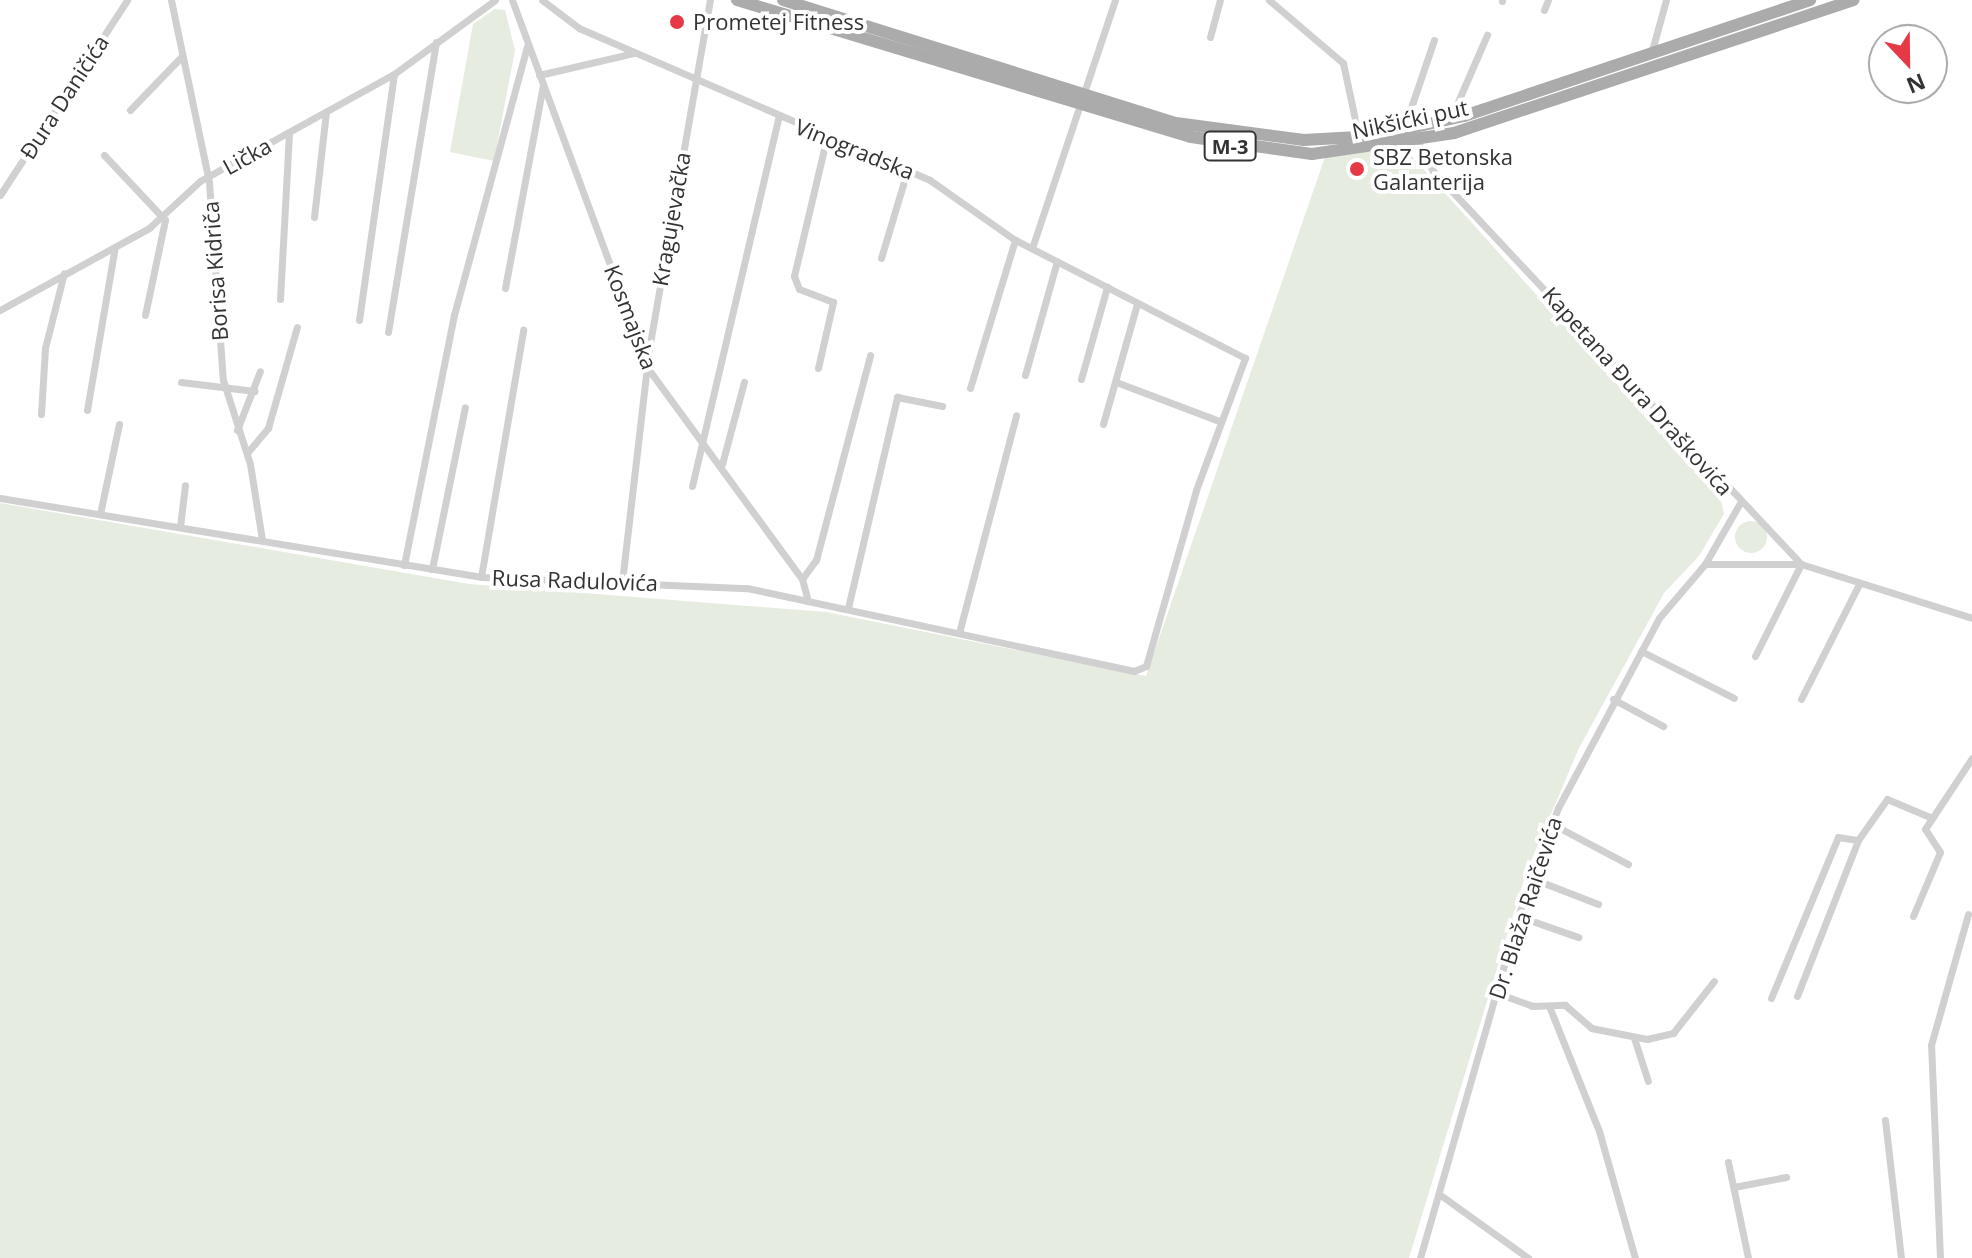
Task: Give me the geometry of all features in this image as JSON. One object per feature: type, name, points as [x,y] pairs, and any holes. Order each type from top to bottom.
[{"type":"main road","name":"Nikšićki put","points":[[737,0],[1262,151],[1339,153],[1418,142],[1726,35],[1853,0]]},
{"type":"main road","points":[[783,0],[1078,96],[1215,131],[1359,138],[1450,120],[1651,54],[1726,35]]},
{"type":"main road","name":"M-3","points":[[1726,35],[1810,0]]},
{"type":"street","name":"Đura Daničića","points":[[0,195],[127,0]]},
{"type":"street","name":"Borisa Kidriča","points":[[171,0],[208,177],[225,389],[247,453],[262,540]]},
{"type":"street","name":"Lička","points":[[0,310],[164,217],[208,177],[394,74],[495,0]]},
{"type":"street","name":"Kosmajska","points":[[512,0],[649,370],[722,464],[802,579],[808,601]]},
{"type":"street","name":"Vinogradska","points":[[542,0],[579,28],[778,118],[908,168],[1015,240],[1245,358],[1219,421]]},
{"type":"street","name":"Kragujevačka","points":[[622,582],[649,370],[710,0]]},
{"type":"street","points":[[1032,248],[1078,96],[1115,0]]},
{"type":"street","points":[[1210,37],[1220,0]]},
{"type":"street","points":[[1269,0],[1343,63],[1359,138]]},
{"type":"street","points":[[1544,10],[1548,0]]},
{"type":"street","points":[[1651,54],[1666,0]]},
{"type":"street","points":[[1450,120],[1487,35]]},
{"type":"street","points":[[1403,131],[1434,40]]},
{"type":"street","points":[[388,332],[436,42]]},
{"type":"street","points":[[404,565],[454,315],[527,47]]},
{"type":"street","points":[[539,75],[634,53]]},
{"type":"street","points":[[130,110],[182,56]]},
{"type":"street","points":[[359,320],[394,74]]},
{"type":"street","points":[[505,288],[543,85]]},
{"type":"street","points":[[314,217],[326,112]]},
{"type":"street","points":[[692,486],[700,437],[778,118]]},
{"type":"street","points":[[280,299],[291,205],[289,132]]},
{"type":"street","points":[[818,368],[833,302],[799,289],[794,276],[827,136]]},
{"type":"street","name":"Kapetana Đura Draškovića","points":[[1418,142],[1433,171],[1740,503],[1801,564]]},
{"type":"street","points":[[104,155],[164,217],[145,315]]},
{"type":"street","points":[[881,258],[908,168]]},
{"type":"street","points":[[970,388],[1015,240]]},
{"type":"street","points":[[87,410],[115,247]]},
{"type":"street","points":[[1025,375],[1057,261]]},
{"type":"street","points":[[41,414],[45,348],[64,273]]},
{"type":"street","points":[[1081,379],[1107,287]]},
{"type":"street","points":[[1103,424],[1137,304]]},
{"type":"street","points":[[247,453],[268,428],[297,327]]},
{"type":"street","points":[[481,577],[523,330]]},
{"type":"street","points":[[802,579],[816,560],[870,355]]},
{"type":"street","points":[[237,430],[260,371]]},
{"type":"street","points":[[181,382],[254,391]]},
{"type":"street","points":[[722,464],[744,382]]},
{"type":"street","points":[[1116,382],[1219,421]]},
{"type":"street","points":[[848,608],[897,397],[942,406]]},
{"type":"street","points":[[432,569],[465,407]]},
{"type":"street","points":[[959,633],[1016,415]]},
{"type":"street","name":"Rusa Radulovića","points":[[0,498],[481,577],[730,586],[848,608],[1134,671],[1146,666],[1219,421]]},
{"type":"street","points":[[100,514],[119,424]]},
{"type":"street","points":[[180,527],[185,485]]},
{"type":"street","name":"Dr. Blaža Raičevića","points":[[1420,1258],[1518,916],[1552,824],[1613,699],[1641,651],[1705,564],[1740,503]]},
{"type":"street","points":[[1705,564],[1801,564],[1858,586],[1972,618]]},
{"type":"street","points":[[1755,656],[1801,564]]},
{"type":"street","points":[[1801,699],[1858,586]]},
{"type":"street","points":[[1641,651],[1734,698]]},
{"type":"street","points":[[1613,699],[1663,726]]},
{"type":"street","points":[[1913,916],[1940,852],[1926,833],[1930,820],[1972,758]]},
{"type":"street","points":[[1797,996],[1858,840],[1891,797],[1930,820]]},
{"type":"street","points":[[1552,824],[1628,864]]},
{"type":"street","points":[[1771,998],[1838,837],[1858,840]]},
{"type":"street","points":[[1531,878],[1598,904]]},
{"type":"street","points":[[1940,1258],[1931,1045],[1968,914]]},
{"type":"street","points":[[1518,916],[1578,937]]},
{"type":"street","points":[[1497,993],[1549,1006],[1567,1006],[1588,1026],[1634,1038],[1673,1033],[1714,981]]},
{"type":"street","points":[[1549,1006],[1599,1131],[1635,1258]]},
{"type":"street","points":[[1634,1038],[1648,1081]]},
{"type":"street","points":[[1885,1120],[1901,1258]]},
{"type":"street","points":[[1728,1162],[1748,1258]]},
{"type":"street","points":[[1734,1187],[1786,1177]]},
{"type":"street","points":[[1439,1194],[1528,1258]]},
{"type":"shaded area","points":[[495,9],[505,10],[515,50],[494,161],[450,152],[473,24]]},
{"type":"shaded area","points":[[1400,143],[1721,500],[1724,514],[1699,556],[1664,593],[1579,748],[1526,873],[1409,1258],[0,1258],[0,503],[469,584],[826,612],[1146,676],[1326,154]]},
{"type":"shaded area","points":[[1751,521],[1762,526],[1767,537],[1762,548],[1751,553],[1740,548],[1735,537],[1740,526]]},
{"type":"place","name":"Prometej Fitness","points":[[677,22]]},
{"type":"place","name":"SBZ Betonska Galanterija","points":[[1357,169]]}]
